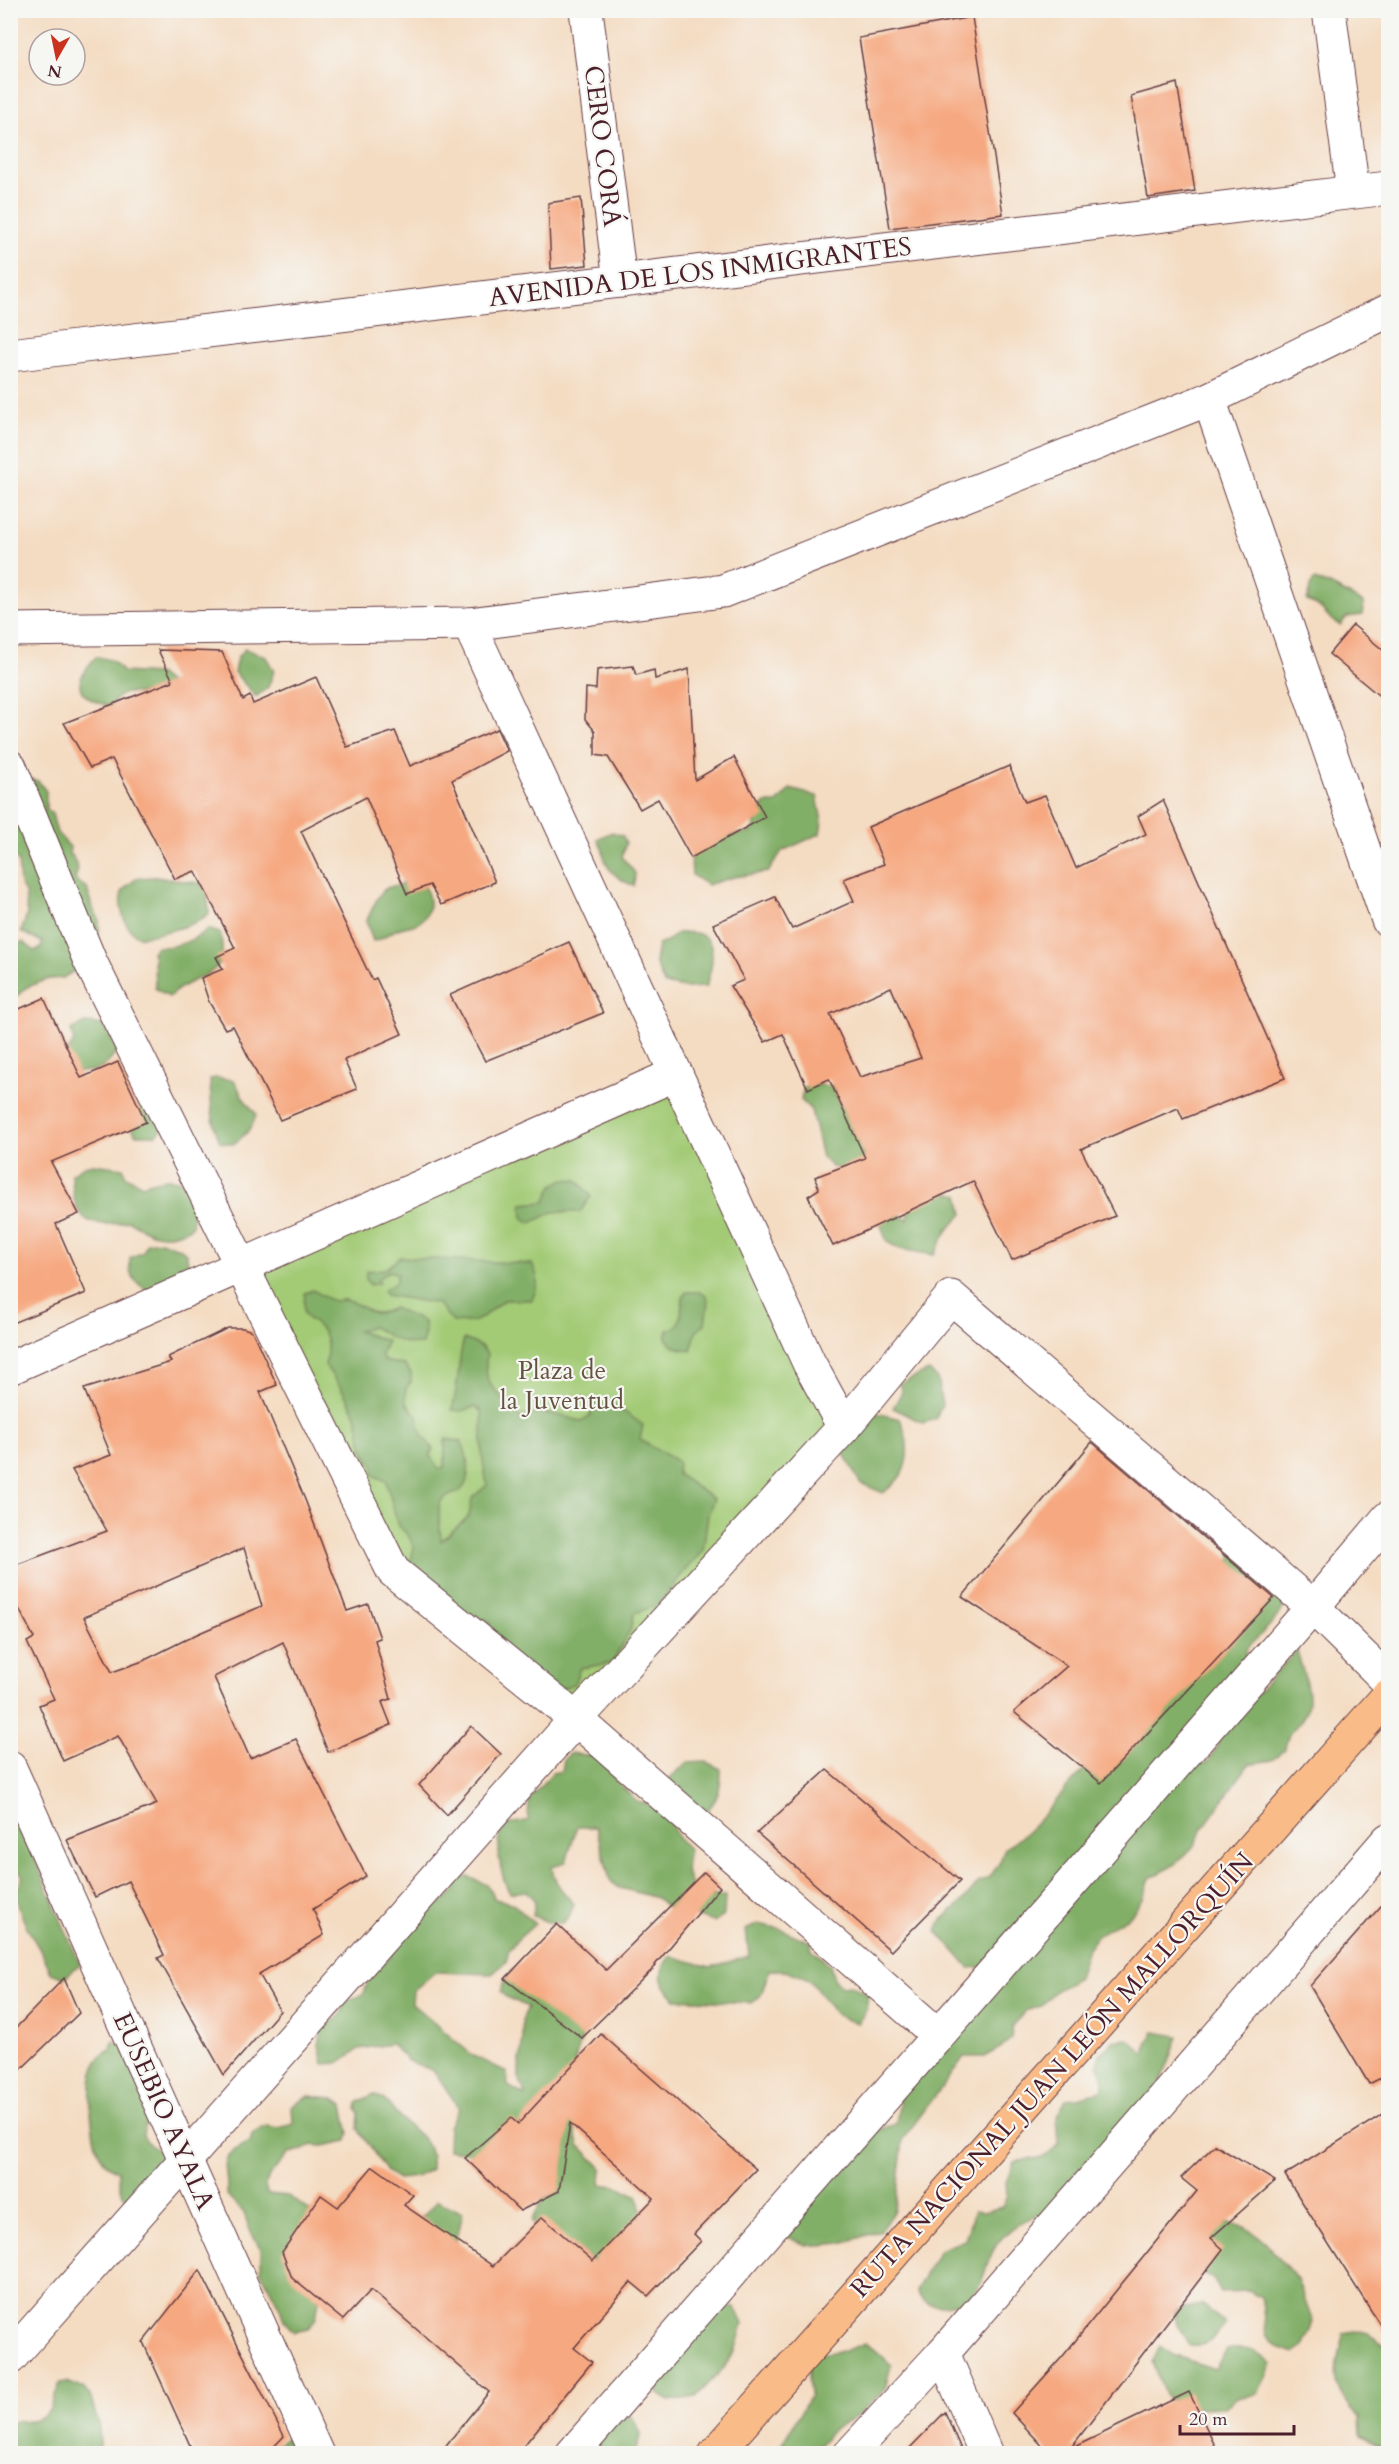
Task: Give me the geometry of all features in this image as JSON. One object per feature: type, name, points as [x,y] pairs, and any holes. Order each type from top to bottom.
[{"type":"highway","name":"RUTA NACIONAL JUAN LEÓN MALLORQUÍN","points":[[715,2454],[1389,1696]]},
{"type":"street","name":"CERO CORÁ","points":[[586,10],[620,281]]},
{"type":"street","points":[[1329,10],[1353,192]]},
{"type":"street","name":"AVENIDA DE LOS INMIGRANTES","points":[[10,355],[1389,188]]},
{"type":"street","points":[[10,630],[469,624],[723,591],[1209,399],[1389,311]]},
{"type":"street","points":[[1209,399],[1386,903]]},
{"type":"street","points":[[469,624],[809,1363],[844,1427]]},
{"type":"street","points":[[10,767],[90,961],[393,1571],[576,1719],[938,2035]]},
{"type":"street","points":[[10,1368],[676,1074]]},
{"type":"street","points":[[10,2358],[576,1719],[844,1427],[951,1297],[1313,1607],[1389,1681]]},
{"type":"street","points":[[572,2454],[1389,1518]]},
{"type":"street","name":"EUSEBIO AYALA","points":[[10,1768],[317,2454]]},
{"type":"street","points":[[850,2454],[943,2353],[1389,1840]]},
{"type":"street","points":[[943,2353],[986,2454]]},
{"type":"green space","points":[[1314,580],[1328,584],[1364,603],[1362,615],[1347,617],[1340,625],[1335,622],[1319,607],[1307,601]]},
{"type":"green space","points":[[245,649],[266,657],[274,671],[268,687],[256,697],[234,672],[237,658]]},
{"type":"green space","points":[[96,657],[111,661],[122,672],[158,674],[170,684],[145,692],[124,694],[109,706],[97,702],[89,698],[80,688],[83,674]]},
{"type":"green space","points":[[10,775],[38,781],[46,791],[46,809],[52,814],[57,833],[70,847],[69,855],[72,855],[78,868],[75,880],[87,888],[92,908],[99,919],[99,931],[90,961],[63,978],[49,979],[27,987],[11,1001],[11,945],[23,942],[35,951],[41,948],[42,942],[21,932],[27,914],[25,893],[20,884],[18,861],[11,853]]},
{"type":"green space","points":[[790,789],[817,796],[822,821],[820,834],[782,851],[768,872],[734,877],[707,885],[692,875],[691,858],[706,840],[751,832],[765,803],[777,803]]},
{"type":"green space","points":[[612,832],[623,836],[626,843],[622,857],[635,873],[634,886],[610,870],[605,861],[602,847],[597,839]]},
{"type":"green space","points":[[155,877],[201,884],[207,889],[209,913],[193,923],[168,931],[144,936],[134,933],[123,916],[121,896],[124,889],[137,878]]},
{"type":"green space","points":[[410,882],[424,885],[429,903],[427,914],[413,925],[373,941],[366,921],[383,890]]},
{"type":"green space","points":[[208,929],[220,933],[221,960],[216,968],[169,997],[155,988],[152,952],[156,947],[184,943]]},
{"type":"green space","points":[[677,933],[696,933],[704,936],[709,942],[712,964],[706,987],[684,988],[664,984],[655,962],[658,945]]},
{"type":"green space","points":[[86,1023],[105,1025],[117,1051],[100,1069],[75,1072],[68,1051],[74,1042],[71,1030]]},
{"type":"green space","points":[[144,1072],[168,1124],[156,1135],[136,1135],[130,1125],[119,1082],[128,1075]]},
{"type":"green space","name":"Plaza de la Juventud","points":[[676,1074],[844,1427],[576,1719],[393,1571],[242,1266]]},
{"type":"green space","points":[[210,1079],[234,1080],[244,1099],[256,1114],[248,1131],[233,1144],[220,1142],[215,1127]]},
{"type":"green space","points":[[832,1086],[840,1104],[854,1118],[852,1129],[861,1139],[864,1161],[845,1169],[832,1167],[822,1157],[811,1110],[801,1100],[804,1087]]},
{"type":"green space","points":[[93,1164],[123,1168],[126,1176],[142,1185],[170,1179],[187,1184],[194,1206],[192,1227],[175,1234],[160,1235],[129,1221],[102,1224],[84,1218],[78,1211],[75,1201],[72,1174],[84,1166]]},
{"type":"green space","points":[[564,1179],[577,1180],[591,1196],[580,1212],[553,1212],[531,1223],[523,1218],[522,1204],[545,1202],[553,1185]]},
{"type":"green space","points":[[939,1191],[959,1195],[963,1214],[947,1231],[934,1255],[900,1249],[887,1242],[880,1223],[900,1215],[908,1220],[909,1211]]},
{"type":"green space","points":[[161,1241],[187,1254],[189,1276],[148,1291],[133,1278],[130,1258],[143,1252],[147,1243]]},
{"type":"green space","points":[[400,1257],[532,1264],[536,1273],[537,1286],[532,1300],[504,1300],[482,1318],[471,1322],[453,1322],[438,1304],[386,1295],[383,1291],[395,1283],[398,1274],[389,1271],[378,1279],[379,1283],[370,1285],[366,1280],[366,1271],[385,1269]]},
{"type":"green space","points":[[313,1290],[335,1301],[351,1301],[372,1312],[385,1312],[394,1308],[424,1322],[425,1332],[422,1344],[401,1342],[373,1327],[358,1331],[387,1341],[381,1354],[384,1361],[404,1365],[411,1373],[411,1382],[406,1388],[406,1403],[417,1415],[422,1435],[433,1449],[430,1456],[439,1469],[445,1467],[445,1439],[461,1441],[463,1446],[468,1467],[467,1480],[458,1493],[441,1500],[439,1515],[441,1541],[469,1516],[472,1498],[487,1485],[482,1455],[482,1412],[475,1407],[461,1411],[452,1410],[464,1339],[481,1346],[487,1354],[486,1367],[490,1384],[519,1418],[542,1413],[581,1421],[591,1415],[592,1405],[612,1403],[643,1425],[640,1439],[678,1462],[677,1474],[714,1499],[708,1514],[703,1551],[658,1605],[634,1613],[630,1631],[612,1663],[580,1668],[574,1684],[545,1695],[486,1646],[490,1622],[458,1610],[409,1568],[414,1547],[408,1535],[398,1525],[386,1481],[373,1475],[374,1465],[365,1453],[355,1413],[325,1365],[327,1349],[324,1334],[306,1317],[304,1312],[305,1293]]},
{"type":"green space","points":[[686,1292],[705,1294],[708,1300],[705,1324],[696,1332],[691,1351],[672,1346],[666,1338],[668,1330],[678,1324]]},
{"type":"green space","points":[[929,1371],[937,1378],[942,1405],[936,1419],[923,1423],[893,1408],[902,1392],[899,1384]]},
{"type":"green space","points":[[876,1413],[900,1419],[907,1447],[906,1461],[901,1475],[883,1493],[860,1483],[841,1448]]},
{"type":"green space","points":[[1233,1549],[1290,1599],[1273,1622],[1247,1648],[1242,1671],[1188,1766],[1208,1762],[1217,1747],[1221,1732],[1297,1650],[1308,1699],[1305,1714],[1291,1731],[1285,1749],[1272,1760],[1249,1764],[1203,1828],[1193,1847],[1176,1864],[1150,1878],[1143,1899],[1130,1916],[1097,1935],[1086,1951],[1078,1978],[1055,1991],[1041,2006],[1025,2011],[1013,2026],[1011,2038],[1004,2046],[984,2057],[964,2057],[903,2139],[896,2201],[893,2212],[880,2231],[842,2243],[819,2245],[806,2245],[783,2235],[864,2135],[896,2124],[904,2074],[988,1966],[969,1968],[937,1931],[942,1920],[964,1900],[979,1882],[990,1877],[1000,1862],[1005,1848],[1029,1830],[1088,1766],[1228,1577]]},
{"type":"green space","points":[[571,1753],[600,1757],[615,1780],[637,1801],[657,1806],[670,1822],[678,1838],[689,1850],[686,1870],[691,1885],[700,1896],[725,1896],[724,1915],[714,1922],[668,1908],[657,1898],[617,1887],[610,1880],[596,1827],[577,1827],[566,1862],[552,1866],[556,1882],[574,1904],[569,1917],[562,1923],[548,1922],[533,1916],[535,1901],[526,1891],[510,1893],[499,1858],[500,1838],[503,1830],[510,1824],[528,1821],[529,1800],[552,1773],[562,1771],[564,1759]]},
{"type":"green space","points":[[706,1762],[721,1769],[721,1777],[715,1800],[703,1815],[665,1782],[687,1763]]},
{"type":"green space","points":[[10,1802],[80,1964],[64,1978],[51,1973],[19,1909],[17,1893],[23,1876],[11,1862]]},
{"type":"green space","points":[[469,1877],[487,1885],[495,1899],[512,1903],[535,1924],[517,1940],[509,1950],[506,1962],[492,1974],[435,1972],[413,1991],[412,2004],[472,2055],[507,2072],[508,2086],[526,2096],[519,2078],[519,2068],[523,2038],[522,2020],[528,2007],[506,1997],[501,1992],[505,1979],[513,1970],[522,1972],[574,2025],[582,2038],[565,2092],[579,2145],[602,2168],[601,2184],[620,2187],[638,2196],[642,2211],[637,2227],[598,2264],[555,2232],[537,2231],[532,2220],[542,2201],[554,2193],[472,2153],[448,2150],[449,2127],[459,2108],[434,2071],[408,2061],[391,2044],[359,2049],[338,2063],[323,2064],[319,2045],[322,2029],[340,2016],[345,2001],[363,1995],[373,1969],[391,1957],[394,1942],[418,1925],[431,1909],[447,1899],[455,1889],[456,1878]]},
{"type":"green space","points":[[758,1924],[781,1929],[812,1943],[811,1948],[830,1965],[834,1980],[842,1986],[850,1985],[868,1994],[866,2010],[858,2023],[847,2020],[834,2012],[809,1981],[800,1975],[785,1971],[769,1970],[761,1995],[752,2003],[675,1999],[666,1988],[661,1973],[670,1956],[711,1967],[749,1956],[746,1930]]},
{"type":"green space","points":[[1154,2032],[1178,2036],[1169,2062],[1151,2096],[1143,2105],[1120,2121],[1110,2145],[1075,2174],[1048,2212],[1020,2223],[1002,2238],[991,2255],[980,2284],[968,2298],[958,2303],[943,2305],[934,2305],[924,2301],[916,2291],[939,2250],[965,2240],[974,2211],[983,2212],[1002,2207],[1007,2196],[1006,2182],[1014,2162],[1045,2157],[1059,2144],[1057,2116],[1066,2099],[1084,2097],[1103,2089],[1103,2079],[1098,2064],[1100,2054],[1113,2041],[1128,2039],[1145,2054],[1148,2041]]},
{"type":"green space","points":[[113,2041],[121,2045],[157,2121],[144,2126],[143,2136],[150,2145],[172,2160],[141,2206],[122,2194],[118,2172],[103,2160],[92,2126],[91,2083],[97,2062],[111,2050]]},
{"type":"green space","points":[[374,2094],[387,2103],[424,2140],[430,2152],[431,2169],[417,2177],[398,2179],[387,2172],[358,2129],[357,2103]]},
{"type":"green space","points":[[309,2096],[333,2098],[343,2105],[349,2134],[347,2141],[323,2146],[312,2145],[289,2153],[270,2175],[265,2185],[267,2194],[288,2196],[310,2211],[309,2229],[285,2248],[292,2270],[319,2300],[316,2318],[308,2329],[294,2332],[284,2321],[280,2308],[261,2272],[261,2249],[251,2233],[244,2213],[227,2195],[225,2163],[231,2153],[250,2142],[252,2134],[266,2126],[279,2128],[293,2124],[292,2106]]},
{"type":"green space","points":[[437,2201],[463,2213],[454,2250],[405,2221],[422,2217]]},
{"type":"green space","points":[[1220,2225],[1245,2227],[1265,2242],[1297,2279],[1312,2320],[1311,2331],[1303,2347],[1295,2353],[1274,2345],[1269,2340],[1261,2297],[1250,2291],[1221,2292],[1213,2279],[1200,2272],[1199,2252]]},
{"type":"green space","points":[[1203,2305],[1226,2324],[1214,2338],[1206,2343],[1189,2345],[1177,2324],[1174,2312]]},
{"type":"green space","points":[[720,2307],[735,2307],[743,2324],[735,2352],[721,2371],[696,2397],[669,2401],[656,2392],[647,2368]]},
{"type":"green space","points":[[1355,2331],[1368,2334],[1388,2347],[1388,2448],[1384,2449],[1361,2436],[1360,2418],[1350,2408],[1339,2389],[1336,2369],[1340,2346],[1344,2333]]},
{"type":"green space","points":[[864,2343],[878,2352],[891,2365],[885,2389],[859,2415],[831,2431],[814,2453],[776,2454],[810,2396],[808,2355],[844,2351]]},
{"type":"green space","points":[[1160,2346],[1173,2355],[1215,2369],[1227,2350],[1234,2349],[1252,2351],[1272,2364],[1258,2394],[1236,2398],[1225,2407],[1196,2408],[1166,2398],[1153,2362]]},
{"type":"green space","points":[[66,2382],[83,2388],[91,2397],[99,2428],[100,2444],[95,2453],[11,2453],[11,2422],[33,2421],[46,2415],[60,2383]]},
{"type":"green space","points":[[631,2415],[641,2433],[635,2453],[573,2454],[616,2422]]},
{"type":"green space","points":[[291,2436],[301,2442],[307,2454],[272,2454],[273,2448]]},
{"type":"building","points":[[972,17],[1003,214],[890,228],[859,38]]},
{"type":"building","points":[[1177,83],[1195,191],[1148,198],[1131,96]]},
{"type":"building","points":[[581,198],[587,265],[551,269],[548,203]]},
{"type":"building","points":[[1353,625],[1389,655],[1389,704],[1329,654]]},
{"type":"building","points":[[158,650],[222,652],[243,700],[250,696],[253,704],[316,677],[347,747],[395,731],[410,766],[497,729],[507,751],[452,780],[495,882],[441,905],[430,885],[407,894],[366,797],[301,831],[372,980],[376,978],[402,1034],[344,1060],[357,1089],[280,1120],[233,1026],[225,1029],[209,1002],[201,978],[223,969],[216,957],[235,948],[195,871],[175,879],[112,759],[90,768],[64,723],[173,681]]},
{"type":"building","points":[[633,666],[636,675],[654,670],[655,679],[689,669],[695,780],[734,757],[765,817],[691,858],[658,799],[640,809],[608,757],[595,755],[595,731],[585,719],[586,688],[596,689],[597,670]]},
{"type":"building","points":[[1009,766],[1025,802],[1045,795],[1076,868],[1146,834],[1138,816],[1163,800],[1285,1078],[1183,1119],[1178,1108],[1081,1149],[1115,1216],[1012,1260],[973,1181],[833,1246],[808,1196],[819,1189],[815,1177],[865,1158],[829,1079],[808,1089],[783,1034],[765,1042],[730,986],[744,980],[713,924],[775,897],[792,929],[854,901],[844,879],[884,864],[868,827]],"holes":[[[891,987],[921,1058],[860,1077],[830,1014]]]},
{"type":"building","points":[[569,942],[603,1013],[485,1061],[450,995]]},
{"type":"building","points":[[44,998],[81,1078],[118,1062],[146,1122],[51,1162],[79,1214],[56,1224],[86,1293],[10,1324],[10,1013]]},
{"type":"building","points":[[228,1328],[243,1328],[252,1331],[277,1385],[260,1392],[306,1502],[347,1611],[368,1604],[380,1638],[375,1640],[391,1699],[382,1702],[391,1725],[328,1752],[283,1642],[214,1677],[250,1758],[296,1739],[366,1876],[313,1909],[324,1935],[259,1974],[280,2011],[224,2075],[158,1958],[164,1955],[128,1881],[95,1897],[67,1840],[157,1804],[118,1736],[63,1761],[39,1705],[54,1699],[27,1642],[34,1638],[10,1591],[10,1567],[107,1531],[72,1470],[111,1455],[84,1389],[171,1362],[168,1357]],"holes":[[[244,1548],[262,1606],[197,1634],[143,1661],[112,1672],[84,1617]]]},
{"type":"building","points":[[1092,1442],[1274,1598],[1101,1783],[1014,1712],[1067,1666],[962,1597]]},
{"type":"building","points":[[471,1726],[501,1754],[447,1815],[419,1785]]},
{"type":"building","points":[[827,1770],[960,1881],[891,1951],[757,1833]]},
{"type":"building","points":[[704,1872],[720,1887],[656,1966],[582,2038],[505,1979],[557,1924],[606,1970]]},
{"type":"building","points":[[1389,1897],[1389,2074],[1369,2084],[1310,1986]]},
{"type":"building","points":[[64,1978],[79,2013],[10,2080],[10,2034]]},
{"type":"building","points":[[601,2034],[756,2169],[694,2234],[701,2241],[648,2296],[631,2282],[574,2348],[592,2362],[517,2454],[439,2454],[489,2392],[371,2290],[343,2320],[292,2278],[282,2252],[321,2195],[338,2207],[373,2166],[413,2195],[404,2205],[493,2266],[542,2217],[593,2261],[654,2198],[570,2123],[559,2191],[520,2211],[465,2158],[511,2118],[518,2124]]},
{"type":"building","points":[[1389,2110],[1389,2339],[1285,2175]]},
{"type":"building","points":[[1215,2145],[1275,2181],[1211,2238],[1223,2249],[1070,2449],[1189,2392],[1219,2454],[1050,2454],[1012,2413],[1063,2356],[1197,2191],[1181,2178]]},
{"type":"building","points":[[200,2270],[284,2436],[267,2454],[194,2454],[143,2342]]},
{"type":"building","points":[[945,2412],[963,2454],[904,2454]]}]
